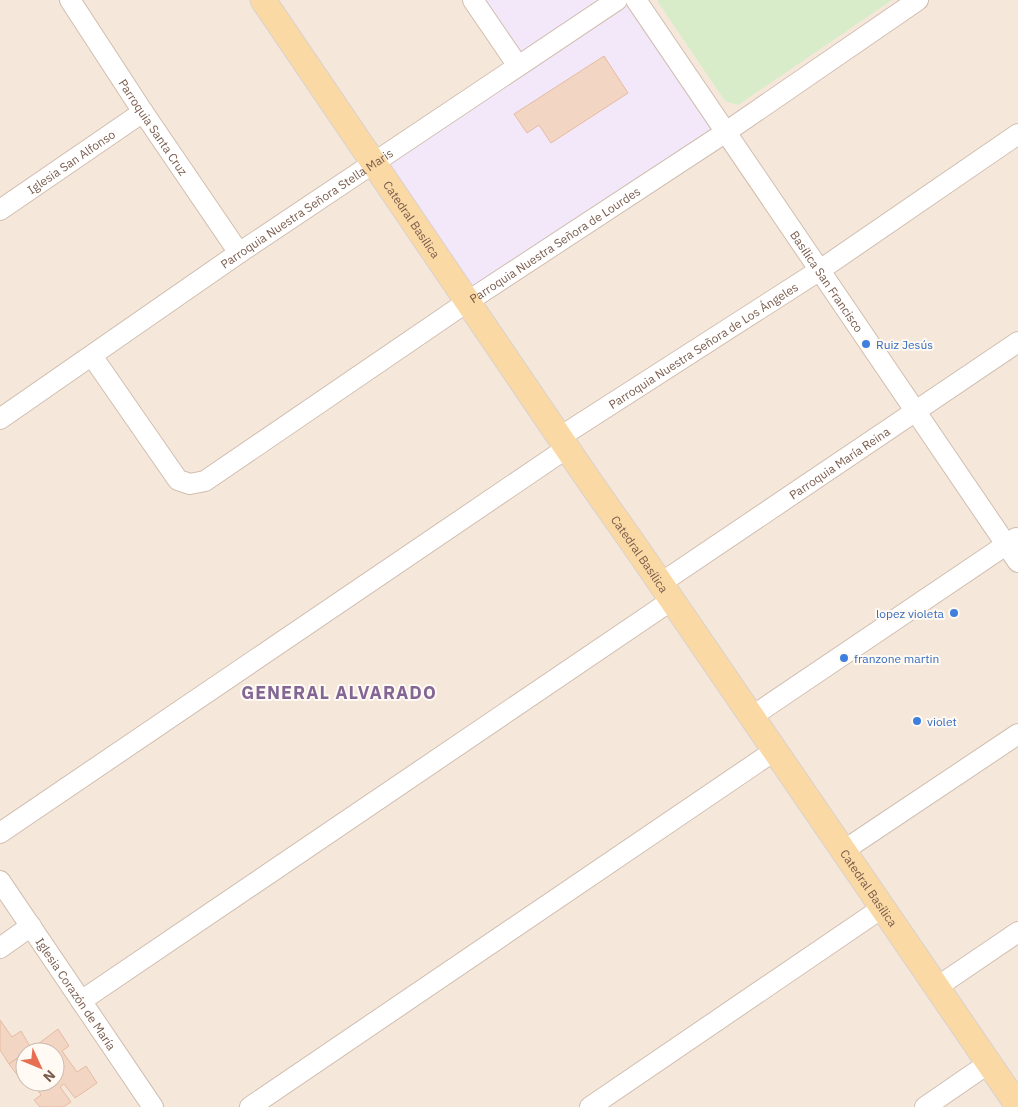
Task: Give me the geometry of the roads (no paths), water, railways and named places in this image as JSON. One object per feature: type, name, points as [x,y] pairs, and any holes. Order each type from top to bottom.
[{"type":"main road","name":"Catedral Basílica","points":[[263,0],[467,302],[1018,1106]]},
{"type":"street","name":"Parroquia Santa Cruz","points":[[70,0],[143,112],[239,253]]},
{"type":"street","points":[[474,0],[518,66]]},
{"type":"street","name":"Parroquia Nuestra Señora Stella Maris","points":[[0,419],[239,253],[617,0]]},
{"type":"street","name":"Basílica San Francisco","points":[[636,0],[915,410],[1012,541],[1018,562]]},
{"type":"street","name":"Parroquia Nuestra Señora de Lourdes","points":[[92,356],[178,480],[190,484],[205,481],[467,302],[726,132],[918,0]]},
{"type":"street","name":"Iglesia San Alfonso","points":[[0,210],[143,112]]},
{"type":"street","name":"Parroquia Nuestra Señora de Los Ángeles","points":[[0,833],[564,443],[1018,134]]},
{"type":"street","name":"Parroquia María Reina","points":[[81,1001],[666,592],[915,410],[1018,342]]},
{"type":"street","points":[[751,717],[1012,541]]},
{"type":"street","points":[[843,851],[1018,734]]},
{"type":"street","points":[[250,1107],[774,751]]},
{"type":"street","name":"Iglesia Corazón de María","points":[[0,881],[153,1107]]},
{"type":"street","points":[[590,1107],[882,908]]},
{"type":"street","points":[[0,948],[31,926]]},
{"type":"street","points":[[937,987],[1018,932]]},
{"type":"street","points":[[925,1107],[989,1063]]},
{"type":"place","name":"Ruiz Jesús","points":[[866,344]]},
{"type":"place","name":"lopez violeta","points":[[954,613]]},
{"type":"place","name":"franzone martin","points":[[844,658]]},
{"type":"place","name":"violet","points":[[917,721]]},
{"type":"district","name":"GENERAL ALVARADO","points":[[339,692]]}]
